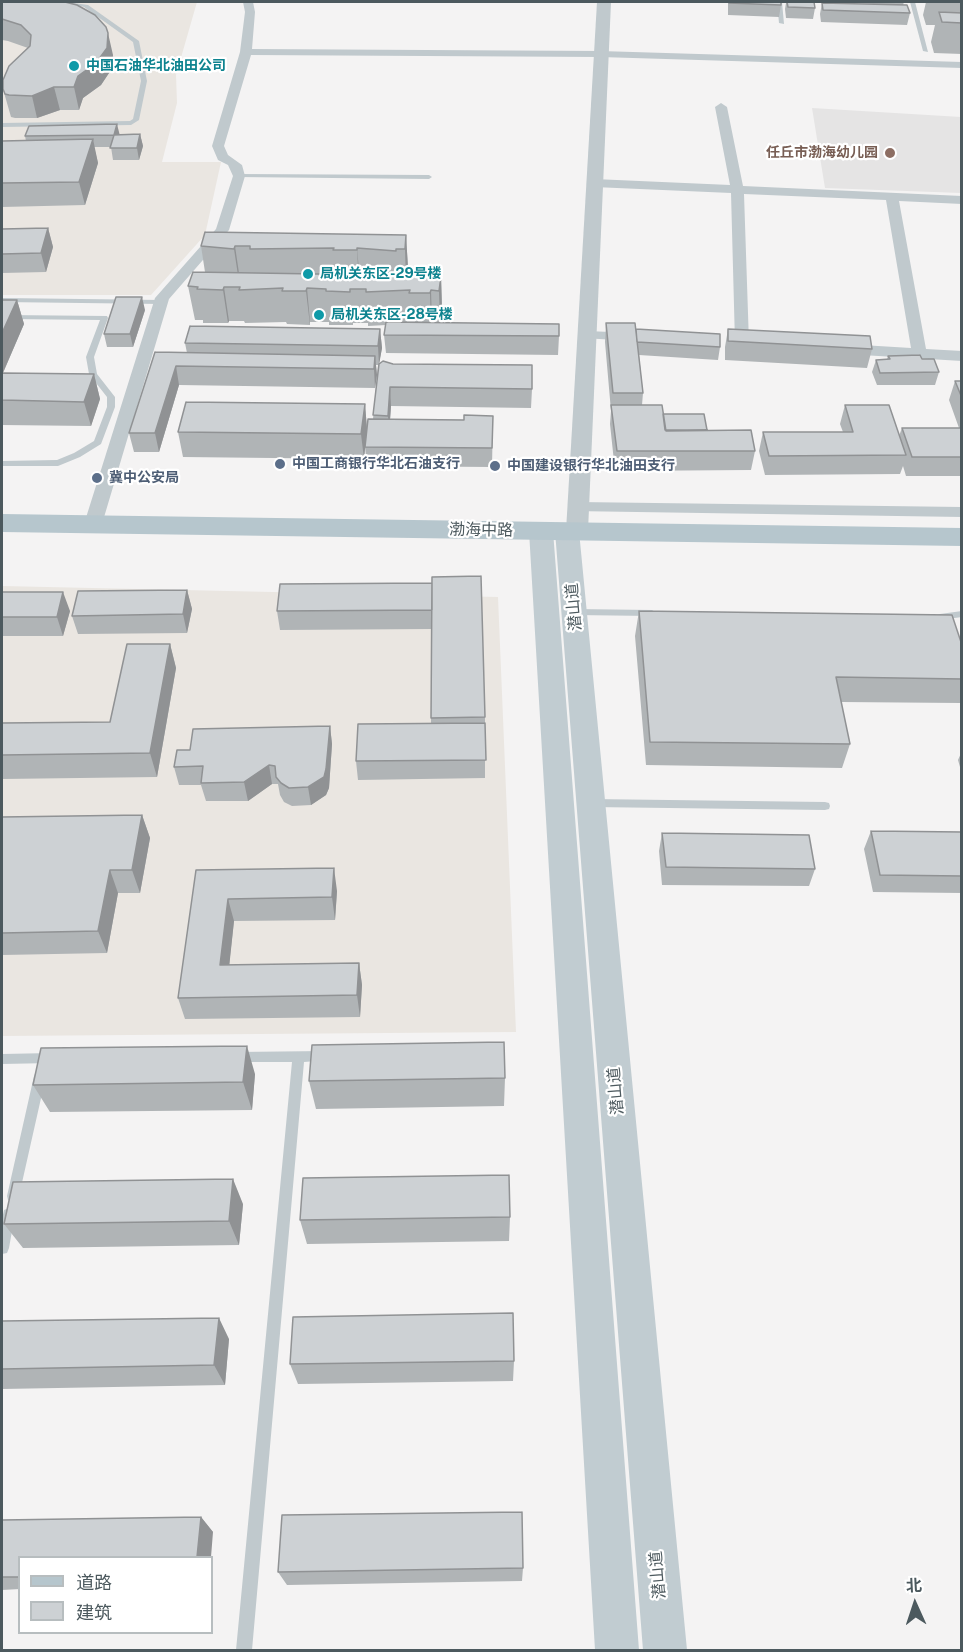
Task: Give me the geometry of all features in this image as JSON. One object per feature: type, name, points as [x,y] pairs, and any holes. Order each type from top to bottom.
[{"type":"main road","name":"渤海中路","points":[[2,523],[562,534],[962,537]]},
{"type":"main road","name":"渤海中路","points":[[2,543],[562,534],[962,556]]},
{"type":"main road","name":"潜山道","points":[[562,534],[574,612],[665,1650]]},
{"type":"main road","name":"潜山道","points":[[562,534],[617,1650]]},
{"type":"street","points":[[93,524],[161,302],[222,230],[239,176],[232,162],[222,157],[218,146],[246,52],[250,12],[248,2]]},
{"type":"street","points":[[604,2],[587,335],[562,534],[962,512]]},
{"type":"street","points":[[246,52],[600,54],[962,65]]},
{"type":"street","points":[[720,107],[737,190],[742,343]]},
{"type":"street","points":[[594,183],[962,200]]},
{"type":"street","points":[[892,197],[919,353]]},
{"type":"street","points":[[587,335],[646,338]]},
{"type":"street","points":[[825,348],[962,356]]},
{"type":"lane","points":[[2,125],[131,123],[136,120],[144,81],[136,41],[86,6],[69,2]]},
{"type":"lane","points":[[779,2],[782,23]]},
{"type":"lane","points":[[912,2],[926,51]]},
{"type":"lane","points":[[239,176],[429,177]]},
{"type":"lane","points":[[2,300],[161,302]]},
{"type":"lane","points":[[2,465],[58,463],[98,442],[109,417],[111,397],[93,374],[90,357],[104,318],[3,317]]},
{"type":"lane","points":[[574,612],[668,613]]},
{"type":"lane","points":[[927,616],[950,617],[962,614]]},
{"type":"lane","points":[[591,803],[825,806]]},
{"type":"lane","points":[[229,1057],[333,1056]]},
{"type":"lane","points":[[244,1650],[298,1057]]},
{"type":"lane","points":[[2,1248],[44,1058]]},
{"type":"lane","points":[[2,1059],[67,1058]]},
{"type":"shaded area","points":[[2,2],[197,2],[176,75],[177,103],[162,162],[221,162],[205,235],[151,295],[2,295]]},
{"type":"shaded area","name":"任丘市渤海幼儿园","points":[[812,108],[961,117],[961,193],[825,188]]},
{"type":"shaded area","points":[[2,586],[498,597],[516,1032],[2,1036]]},
{"type":"building","name":"中国石油华北油田公司","points":[[2,2],[65,2],[77,5],[95,15],[106,27],[107,48],[96,63],[78,76],[74,87],[54,87],[32,96],[5,94],[3,80],[9,66],[30,46],[31,35],[21,25],[2,19]]},
{"type":"building","points":[[781,2],[781,5],[729,3]]},
{"type":"building","points":[[787,2],[814,2],[815,8],[788,7]]},
{"type":"building","points":[[822,3],[907,5],[910,13],[823,10]]},
{"type":"building","points":[[939,12],[962,13],[962,23],[942,22]]},
{"type":"building","points":[[117,124],[114,135],[25,136],[29,126]]},
{"type":"building","points":[[140,134],[137,148],[110,148],[114,135]]},
{"type":"building","points":[[93,139],[79,182],[2,183],[2,141]]},
{"type":"building","points":[[48,228],[41,253],[2,254],[2,229]]},
{"type":"building","points":[[205,232],[406,235],[405,249],[396,249],[396,251],[357,248],[357,250],[250,249],[250,246],[235,246],[234,249],[201,246]]},
{"type":"building","points":[[193,272],[441,276],[439,291],[431,290],[430,293],[409,293],[410,290],[366,292],[366,289],[350,289],[350,292],[307,288],[306,291],[282,291],[283,288],[197,289],[198,287],[188,286]]},
{"type":"building","points":[[116,297],[142,297],[130,334],[104,334]]},
{"type":"building","points":[[2,300],[17,300],[2,333]]},
{"type":"building","points":[[386,322],[559,324],[559,336],[384,335]]},
{"type":"building","points":[[606,323],[635,323],[643,393],[613,393]]},
{"type":"building","points":[[190,326],[380,329],[378,346],[185,343]]},
{"type":"building","points":[[636,329],[720,334],[720,347],[637,342]]},
{"type":"building","points":[[728,329],[870,336],[872,349],[728,341]]},
{"type":"building","points":[[155,352],[375,356],[374,369],[176,366],[155,433],[129,433]]},
{"type":"building","points":[[920,355],[922,359],[934,359],[939,372],[880,373],[876,360],[890,359],[888,356]]},
{"type":"building","points":[[383,361],[393,364],[532,365],[532,389],[390,387],[388,416],[373,415],[379,364]]},
{"type":"building","points":[[2,373],[94,374],[84,402],[2,400]]},
{"type":"building","points":[[955,381],[962,381],[962,398]]},
{"type":"building","points":[[186,402],[365,404],[361,434],[178,432]]},
{"type":"building","points":[[611,405],[662,405],[666,431],[751,430],[755,451],[617,451]]},
{"type":"building","points":[[845,405],[889,405],[906,455],[769,456],[763,432],[853,432]]},
{"type":"building","points":[[663,414],[704,414],[707,430],[665,430]]},
{"type":"building","points":[[464,415],[493,416],[492,448],[365,447],[368,419],[464,420]]},
{"type":"building","points":[[902,428],[962,428],[962,457],[912,457]]},
{"type":"building","points":[[481,576],[485,717],[431,718],[432,577]]},
{"type":"building","points":[[432,583],[432,610],[277,611],[280,584]]},
{"type":"building","points":[[187,590],[183,614],[72,616],[78,591]]},
{"type":"building","points":[[2,592],[63,592],[57,617],[2,617]]},
{"type":"building","points":[[639,611],[952,615],[962,645],[962,679],[836,677],[850,744],[650,742]]},
{"type":"building","points":[[127,644],[170,644],[150,753],[2,755],[2,723],[110,722]]},
{"type":"building","points":[[485,723],[486,760],[356,761],[358,724]]},
{"type":"building","points":[[330,726],[324,777],[308,787],[289,788],[276,777],[275,766],[269,765],[244,782],[201,783],[203,766],[174,767],[177,750],[190,750],[193,729]]},
{"type":"building","points":[[142,815],[132,870],[110,870],[98,931],[2,933],[2,817]]},
{"type":"building","points":[[871,831],[962,832],[962,876],[880,875]]},
{"type":"building","points":[[662,833],[809,835],[815,869],[666,867]]},
{"type":"building","points":[[334,868],[332,897],[228,899],[220,965],[359,963],[357,995],[178,998],[196,870]]},
{"type":"building","points":[[504,1042],[505,1078],[309,1081],[312,1045]]},
{"type":"building","points":[[247,1046],[243,1082],[33,1085],[41,1048]]},
{"type":"building","points":[[509,1175],[510,1217],[300,1220],[303,1178]]},
{"type":"building","points":[[233,1179],[229,1221],[4,1224],[13,1182]]},
{"type":"building","points":[[513,1313],[514,1361],[290,1364],[293,1317]]},
{"type":"building","points":[[219,1318],[214,1365],[2,1369],[2,1321]]},
{"type":"building","points":[[522,1512],[523,1568],[278,1572],[282,1515]]},
{"type":"building","points":[[201,1517],[197,1556],[18,1556],[18,1577],[2,1577],[2,1520]]},
{"type":"place","name":"中国石油华北油田公司","points":[[74,66]]},
{"type":"place","name":"任丘市渤海幼儿园","points":[[890,153]]},
{"type":"place","name":"局机关东区-29号楼","points":[[308,274]]},
{"type":"place","name":"局机关东区-28号楼","points":[[319,315]]},
{"type":"place","name":"中国工商银行华北石油支行","points":[[280,464]]},
{"type":"place","name":"中国建设银行华北油田支行","points":[[495,466]]},
{"type":"place","name":"冀中公安局","points":[[97,478]]}]
